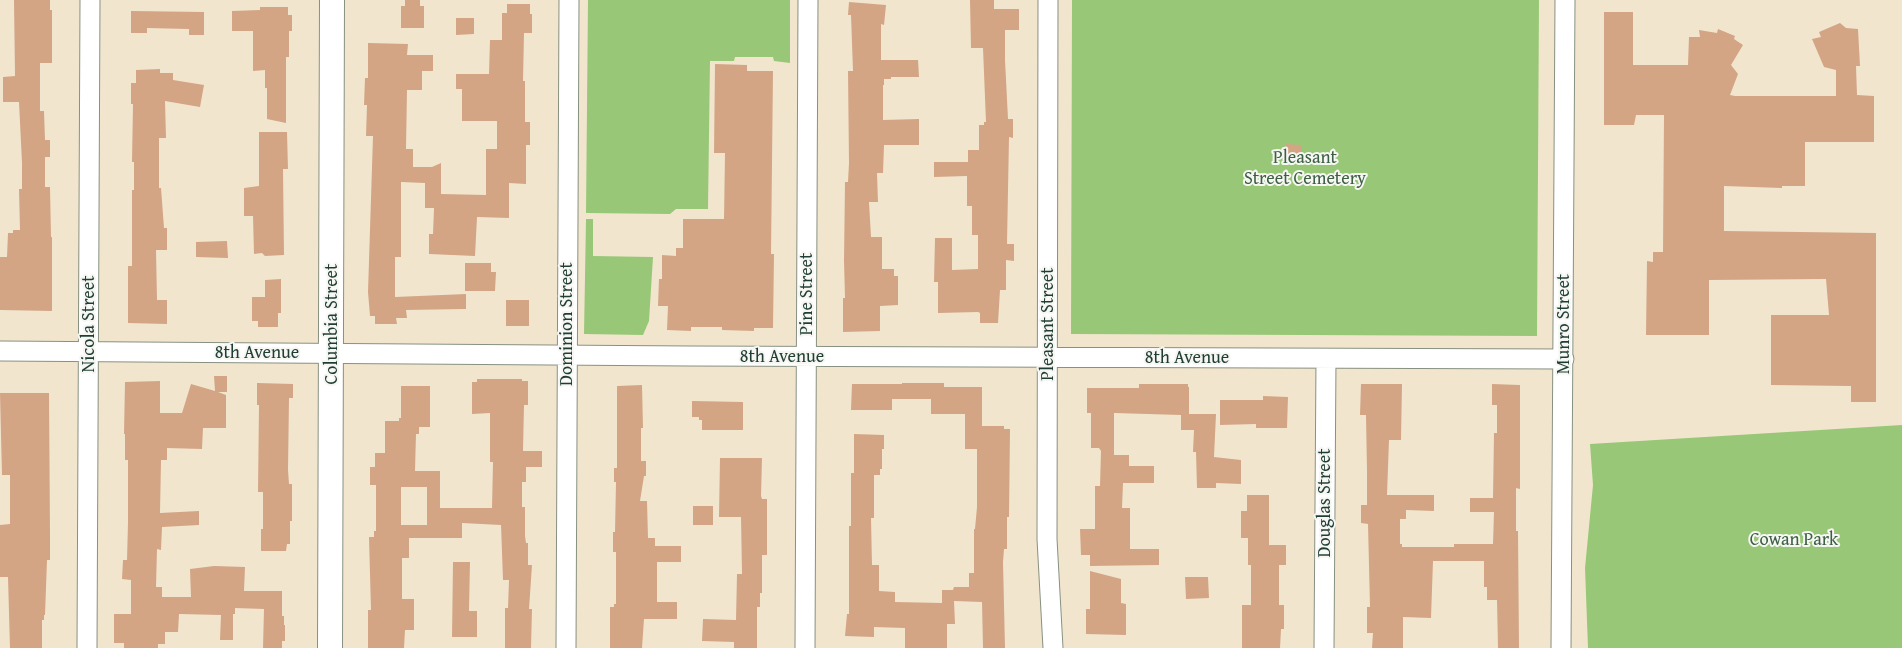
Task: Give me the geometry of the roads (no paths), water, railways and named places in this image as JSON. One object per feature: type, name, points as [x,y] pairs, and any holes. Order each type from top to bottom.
[{"type":"main road","name":"Columbia Street","points":[[330,648],[332,0]]},
{"type":"street","name":"Nicola Street","points":[[87,648],[90,0]]},
{"type":"street","name":"Dominion Street","points":[[566,648],[569,0]]},
{"type":"street","name":"Pine Street","points":[[806,648],[808,0]]},
{"type":"street","name":"Pleasant Street","points":[[1048,0],[1047,538],[1053,648]]},
{"type":"street","name":"Munro Street","points":[[1561,648],[1564,359],[1564,0]]},
{"type":"street","name":"8th Avenue","points":[[0,352],[1564,359]]},
{"type":"street","name":"Douglas Street","points":[[1324,648],[1326,359]]},
{"type":"park label","name":"Pleasant Street Cemetery","points":[[1305,168]]},
{"type":"park label","name":"Cowan Park","points":[[1794,540]]}]
